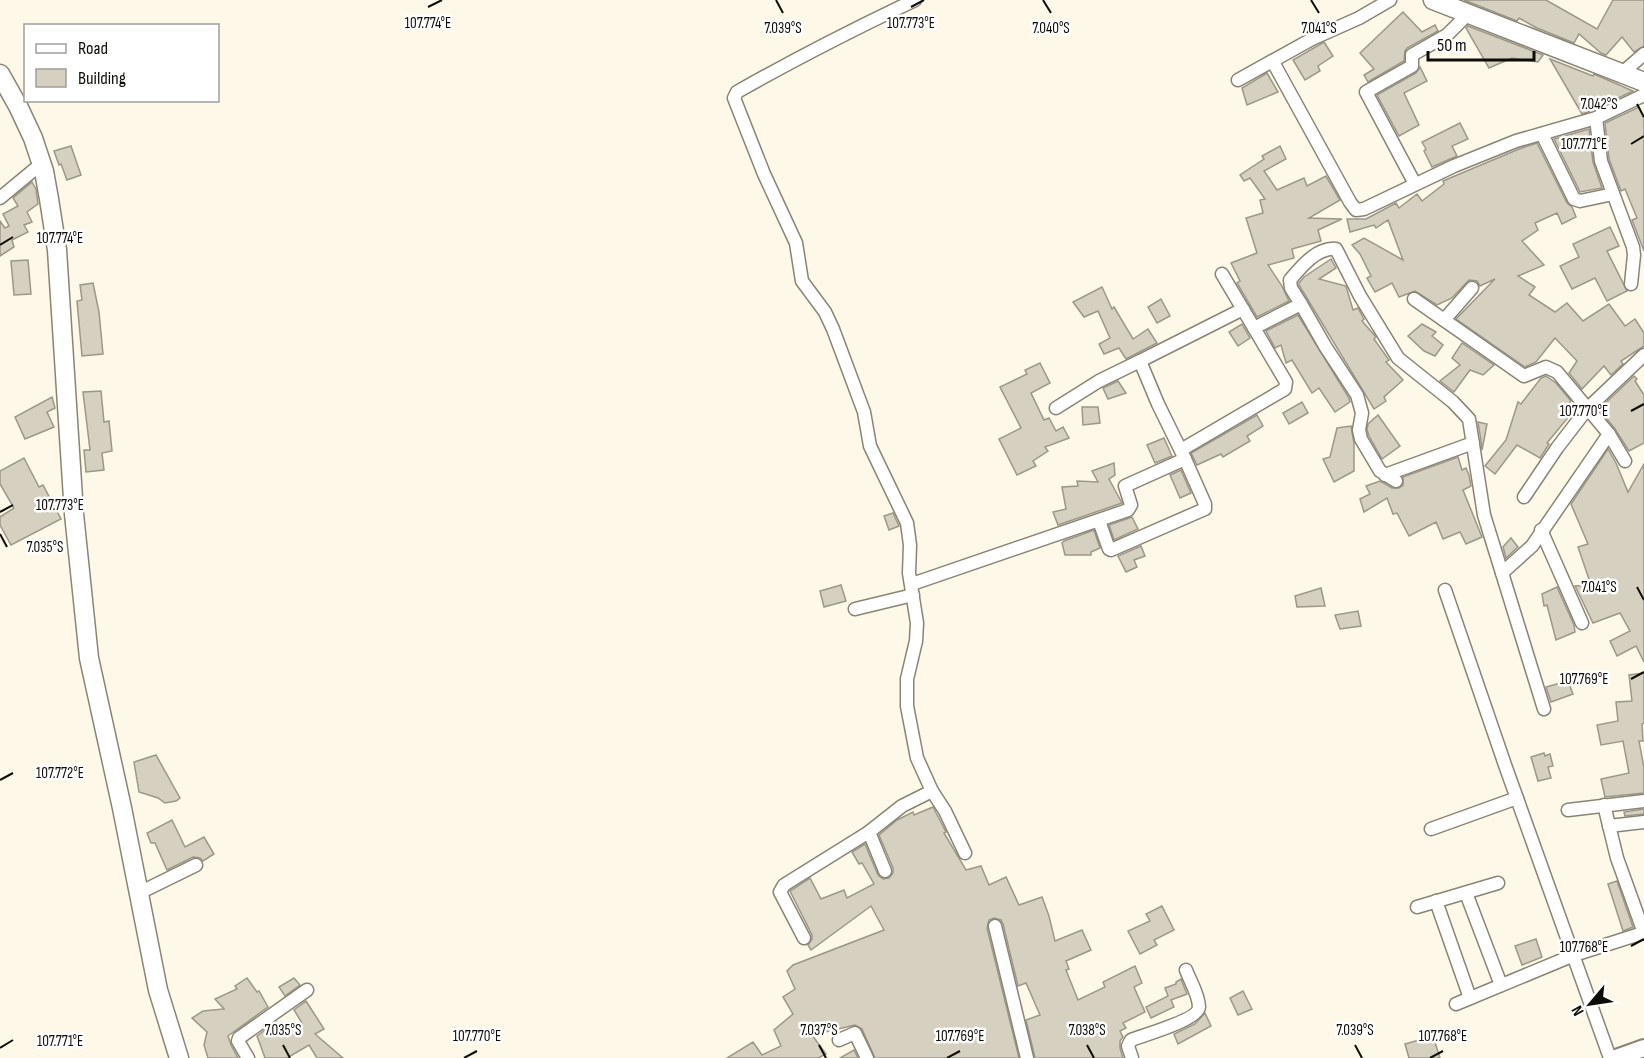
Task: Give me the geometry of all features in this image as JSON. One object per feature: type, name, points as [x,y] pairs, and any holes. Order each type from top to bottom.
[{"type":"main road","points":[[1442,2],[1644,82]]},
{"type":"main road","points":[[0,74],[33,138],[41,164],[57,250],[74,514],[89,658],[158,990],[179,1058]]},
{"type":"street","points":[[915,0],[831,40],[737,92],[734,96],[760,164],[796,243],[802,281],[825,312],[833,328],[864,412],[870,446],[907,524],[910,545],[909,573],[917,623],[906,695],[917,758],[932,791],[959,836],[965,853]]},
{"type":"street","points":[[1238,81],[1312,39],[1359,18],[1390,0]]},
{"type":"street","points":[[1415,184],[1366,92],[1412,66],[1412,55],[1448,35],[1468,14]]},
{"type":"street","points":[[1622,73],[1644,54]]},
{"type":"street","points":[[1274,62],[1356,210],[1364,209],[1415,184],[1505,146],[1596,118],[1644,94]]},
{"type":"street","points":[[1596,118],[1601,160],[1634,255],[1631,284]]},
{"type":"street","points":[[1542,134],[1574,199],[1580,201],[1613,194]]},
{"type":"street","points":[[0,198],[41,164]]},
{"type":"street","points":[[1473,443],[1391,478],[1376,464],[1361,439],[1359,430],[1362,413],[1358,395],[1325,346],[1291,288],[1290,280],[1309,260],[1334,248],[1391,349],[1406,365],[1430,382],[1463,411],[1472,428],[1484,515],[1544,709]]},
{"type":"street","points":[[855,609],[1130,508],[1126,486],[1183,455],[1285,389],[1286,382],[1222,274]]},
{"type":"street","points":[[1444,320],[1472,288]]},
{"type":"street","points":[[1414,299],[1524,376],[1542,368],[1551,368],[1557,372],[1609,434],[1625,460]]},
{"type":"street","points":[[1254,328],[1301,304]]},
{"type":"street","points":[[1056,408],[1099,381],[1243,309]]},
{"type":"street","points":[[1524,497],[1587,409],[1644,355]]},
{"type":"street","points":[[1099,521],[1111,550],[1205,509],[1205,504],[1140,361]]},
{"type":"street","points":[[1502,573],[1532,546],[1609,434]]},
{"type":"street","points":[[1541,530],[1582,623]]},
{"type":"street","points":[[1445,590],[1610,1058]]},
{"type":"street","points":[[804,938],[780,892],[784,885],[868,832],[902,806],[932,791]]},
{"type":"street","points":[[1431,829],[1517,798]]},
{"type":"street","points":[[1568,810],[1644,801]]},
{"type":"street","points":[[1456,1004],[1574,955],[1643,933],[1638,901],[1609,826],[1604,805]]},
{"type":"street","points":[[1609,826],[1644,822]]},
{"type":"street","points":[[868,832],[885,871]]},
{"type":"street","points":[[139,893],[196,865]]},
{"type":"street","points":[[1417,907],[1498,883]]},
{"type":"street","points":[[1466,893],[1501,985]]},
{"type":"street","points":[[1436,901],[1470,998]]},
{"type":"street","points":[[995,926],[1027,1058]]},
{"type":"street","points":[[1132,1058],[1128,1046],[1131,1040],[1177,1023],[1195,1015],[1198,1011],[1199,1005],[1186,970]]},
{"type":"street","points":[[248,1058],[238,1038],[307,990]]},
{"type":"street","points":[[839,1040],[855,1033],[867,1058]]},
{"type":"street","points":[[1616,1058],[1644,1048]]},
{"type":"building","points":[[1464,0],[1546,0],[1597,29],[1613,0],[1644,0],[1644,46],[1634,52],[1622,37],[1606,55],[1579,34],[1574,43],[1519,18],[1517,21]]},
{"type":"building","points":[[1403,12],[1422,32],[1435,25],[1438,31],[1407,48],[1404,61],[1368,82],[1364,75],[1374,69],[1360,53]]},
{"type":"building","points":[[1468,26],[1543,55],[1538,62],[1512,58],[1489,68],[1466,28]]},
{"type":"building","points":[[1324,42],[1333,56],[1318,66],[1320,71],[1305,80],[1293,60]]},
{"type":"building","points":[[1550,59],[1593,76],[1594,74],[1633,91],[1582,114]]},
{"type":"building","points":[[1420,67],[1427,81],[1404,93],[1419,125],[1399,136],[1377,95],[1416,73]]},
{"type":"building","points":[[1267,73],[1278,92],[1247,105],[1242,88]]},
{"type":"building","points":[[1639,107],[1644,119],[1644,251],[1632,220],[1637,218],[1625,189],[1621,191],[1609,159],[1605,123]]},
{"type":"building","points":[[1460,123],[1468,139],[1452,146],[1457,156],[1432,167],[1422,142]]},
{"type":"building","points":[[1589,129],[1593,162],[1602,188],[1580,192],[1554,139]]},
{"type":"building","points":[[1537,143],[1576,217],[1562,224],[1557,213],[1535,223],[1538,230],[1522,241],[1544,265],[1518,276],[1535,287],[1529,295],[1555,312],[1567,303],[1583,321],[1609,304],[1625,326],[1635,319],[1644,333],[1644,346],[1621,361],[1623,364],[1611,375],[1604,366],[1582,389],[1569,373],[1577,361],[1555,338],[1536,362],[1525,367],[1456,319],[1495,279],[1480,286],[1477,281],[1469,280],[1452,298],[1437,305],[1415,291],[1399,297],[1392,283],[1375,292],[1367,278],[1371,276],[1360,254],[1352,245],[1364,238],[1403,260],[1388,220],[1376,228],[1374,225],[1350,232],[1347,219],[1366,219],[1396,203],[1399,208],[1417,194],[1422,201],[1444,184],[1443,181]]},
{"type":"building","points":[[71,146],[81,175],[67,180],[54,151]]},
{"type":"building","points":[[1280,146],[1286,159],[1264,171],[1277,190],[1304,178],[1307,186],[1326,176],[1340,200],[1309,218],[1342,219],[1318,230],[1321,241],[1292,249],[1294,258],[1268,265],[1289,301],[1257,317],[1237,283],[1240,281],[1231,263],[1257,253],[1246,218],[1263,213],[1260,200],[1265,199],[1250,178],[1244,181],[1240,175],[1264,159],[1262,156]]},
{"type":"building","points":[[32,182],[36,189],[38,204],[27,212],[32,222],[24,225],[28,232],[12,240],[14,247],[0,256],[0,221],[5,228],[9,226],[3,214],[18,206],[13,198]]},
{"type":"building","points":[[1610,227],[1619,246],[1607,251],[1627,291],[1607,301],[1595,278],[1572,289],[1560,266],[1579,257],[1573,244]]},
{"type":"building","points":[[1331,259],[1336,268],[1319,279],[1346,286],[1353,310],[1358,308],[1364,319],[1362,321],[1376,337],[1374,339],[1389,360],[1386,362],[1403,380],[1384,397],[1386,401],[1374,409],[1299,285],[1304,277]]},
{"type":"building","points":[[28,260],[31,294],[14,295],[11,261]]},
{"type":"building","points":[[93,283],[99,312],[103,354],[82,356],[77,301],[82,300],[80,285]]},
{"type":"building","points":[[1102,287],[1112,309],[1114,307],[1133,339],[1148,329],[1157,343],[1126,359],[1119,348],[1104,354],[1099,344],[1110,338],[1098,311],[1084,317],[1073,302]]},
{"type":"building","points":[[1161,299],[1170,316],[1157,323],[1148,307]]},
{"type":"building","points":[[1298,315],[1349,398],[1350,402],[1335,412],[1319,388],[1312,393],[1292,360],[1286,363],[1281,345],[1275,348],[1266,331]]},
{"type":"building","points":[[1242,324],[1250,338],[1238,346],[1229,332]]},
{"type":"building","points":[[1422,324],[1436,332],[1432,336],[1443,345],[1435,356],[1424,351],[1408,336]]},
{"type":"building","points":[[1462,343],[1494,365],[1483,375],[1470,370],[1454,392],[1440,381],[1460,365],[1452,358]]},
{"type":"building","points":[[1040,363],[1050,383],[1031,393],[1044,420],[1049,418],[1056,431],[1063,427],[1069,438],[1045,447],[1048,451],[1033,461],[1036,466],[1017,475],[999,439],[1021,428],[1000,387],[1027,374],[1025,370]]},
{"type":"building","points":[[1546,376],[1556,383],[1571,401],[1569,403],[1576,408],[1547,443],[1549,444],[1540,458],[1517,445],[1495,474],[1485,466],[1506,440],[1518,402],[1521,404],[1541,378]]},
{"type":"building","points":[[1634,376],[1644,395],[1644,443],[1629,451],[1599,409]]},
{"type":"building","points":[[1118,381],[1126,393],[1108,399],[1103,388]]},
{"type":"building","points":[[101,391],[104,422],[109,421],[112,451],[102,453],[104,470],[86,472],[84,450],[90,450],[83,392]]},
{"type":"building","points":[[52,397],[55,408],[47,412],[54,427],[25,439],[15,417]]},
{"type":"building","points":[[1302,402],[1308,413],[1289,424],[1283,413]]},
{"type":"building","points":[[1082,407],[1098,407],[1100,423],[1083,425]]},
{"type":"building","points":[[1257,415],[1263,426],[1247,436],[1250,441],[1223,457],[1221,454],[1197,465],[1191,453]]},
{"type":"building","points":[[1378,415],[1400,446],[1382,459],[1367,430],[1368,424]]},
{"type":"building","points":[[1478,422],[1487,424],[1482,450],[1481,441]]},
{"type":"building","points":[[1351,426],[1354,443],[1354,471],[1334,482],[1323,459],[1330,457],[1337,428]]},
{"type":"building","points":[[1164,438],[1172,456],[1155,463],[1147,445]]},
{"type":"building","points":[[1608,449],[1628,492],[1644,464],[1644,662],[1636,646],[1617,656],[1610,641],[1630,631],[1620,613],[1593,623],[1575,586],[1591,585],[1578,547],[1588,544],[1571,504]]},
{"type":"building","points":[[1458,457],[1462,470],[1466,468],[1469,475],[1471,486],[1463,490],[1482,537],[1466,544],[1460,532],[1443,539],[1436,522],[1409,536],[1397,513],[1393,514],[1387,498],[1364,512],[1360,499],[1370,494],[1366,486],[1380,481],[1392,488],[1399,488],[1403,485],[1403,477]]},
{"type":"building","points":[[24,458],[39,487],[43,485],[61,519],[11,545],[0,525],[0,517],[14,508],[0,484],[0,471]]},
{"type":"building","points":[[1114,463],[1115,475],[1109,479],[1122,503],[1058,525],[1053,512],[1066,509],[1062,487],[1078,486],[1077,481],[1098,482],[1092,471]]},
{"type":"building","points":[[1181,470],[1191,493],[1180,498],[1170,475]]},
{"type":"building","points":[[893,513],[899,526],[889,530],[884,516]]},
{"type":"building","points":[[1132,517],[1138,529],[1114,540],[1109,525]]},
{"type":"building","points":[[1094,530],[1100,548],[1091,552],[1091,555],[1065,555],[1062,543],[1064,541]]},
{"type":"building","points":[[1511,538],[1518,547],[1506,558],[1503,547]]},
{"type":"building","points":[[1141,546],[1145,556],[1134,560],[1137,567],[1126,572],[1118,556]]},
{"type":"building","points":[[841,585],[846,601],[824,607],[820,591]]},
{"type":"building","points":[[1557,587],[1575,632],[1556,640],[1542,594]]},
{"type":"building","points":[[1321,588],[1325,606],[1297,607],[1295,596]]},
{"type":"building","points":[[1358,611],[1361,626],[1340,629],[1335,615]]},
{"type":"building","points":[[1644,673],[1643,741],[1639,741],[1644,768],[1644,793],[1605,797],[1601,779],[1629,773],[1623,741],[1601,745],[1597,725],[1618,721],[1616,702],[1632,701],[1629,675]]},
{"type":"building","points":[[1568,681],[1573,694],[1551,702],[1546,687]]},
{"type":"building","points":[[1544,753],[1545,756],[1550,754],[1553,766],[1548,767],[1551,778],[1538,781],[1531,757]]},
{"type":"building","points":[[156,755],[180,798],[176,801],[165,803],[158,798],[139,792],[134,762]]},
{"type":"building","points":[[933,807],[946,832],[944,833],[966,870],[981,866],[989,885],[1006,877],[1019,905],[1042,897],[1055,941],[1082,930],[1091,950],[1066,961],[1069,969],[1066,970],[1078,1000],[1105,987],[1103,982],[1135,966],[1142,983],[1134,987],[1145,1012],[1123,1023],[1126,1028],[1120,1031],[1123,1037],[1120,1041],[1120,1048],[1123,1058],[1035,1058],[1026,1020],[1040,1015],[1026,983],[1018,986],[1003,924],[1001,920],[994,918],[989,920],[987,928],[1019,1058],[875,1058],[862,1029],[855,1025],[812,1035],[826,1054],[818,1058],[727,1058],[753,1042],[762,1055],[781,1046],[774,1030],[793,1014],[783,997],[795,989],[787,971],[793,965],[884,930],[871,906],[811,950],[808,945],[812,935],[790,891],[810,878],[821,899],[844,890],[847,898],[874,884],[862,863],[859,864],[852,852],[865,844],[878,875],[883,879],[889,878],[893,873],[893,868],[879,835],[897,820],[913,812],[914,815]]},
{"type":"building","points":[[1644,809],[1644,814],[1625,816],[1624,812]]},
{"type":"building","points":[[172,820],[185,847],[204,837],[214,854],[203,861],[193,857],[167,870],[155,843],[151,843],[147,833]]},
{"type":"building","points":[[1617,881],[1633,927],[1623,931],[1608,884]]},
{"type":"building","points":[[1162,906],[1174,930],[1154,940],[1157,945],[1140,954],[1128,931],[1150,921],[1146,914]]},
{"type":"building","points":[[1536,939],[1542,957],[1522,965],[1515,946]]},
{"type":"building","points":[[247,978],[257,992],[259,991],[268,1007],[228,1036],[238,1058],[208,1058],[204,1045],[207,1032],[192,1018],[203,1011],[224,1009],[215,999],[237,989],[235,986]]},
{"type":"building","points":[[294,978],[300,985],[285,996],[279,987]]},
{"type":"building","points":[[1181,979],[1187,994],[1171,1000],[1174,1007],[1151,1018],[1146,1007],[1168,996],[1165,988],[1176,984]]},
{"type":"building","points":[[1243,991],[1252,1009],[1238,1015],[1230,998]]},
{"type":"building","points":[[306,1001],[324,1029],[315,1034],[343,1058],[317,1058],[309,1045],[287,1058],[265,1058],[257,1036],[276,1022],[284,1036],[302,1023],[294,1010]]},
{"type":"building","points":[[1205,1013],[1211,1026],[1178,1044],[1174,1034],[1195,1024]]},
{"type":"building","points":[[1433,1036],[1440,1058],[1409,1058],[1405,1044]]},
{"type":"building","points":[[854,1050],[858,1058],[840,1058]]}]
